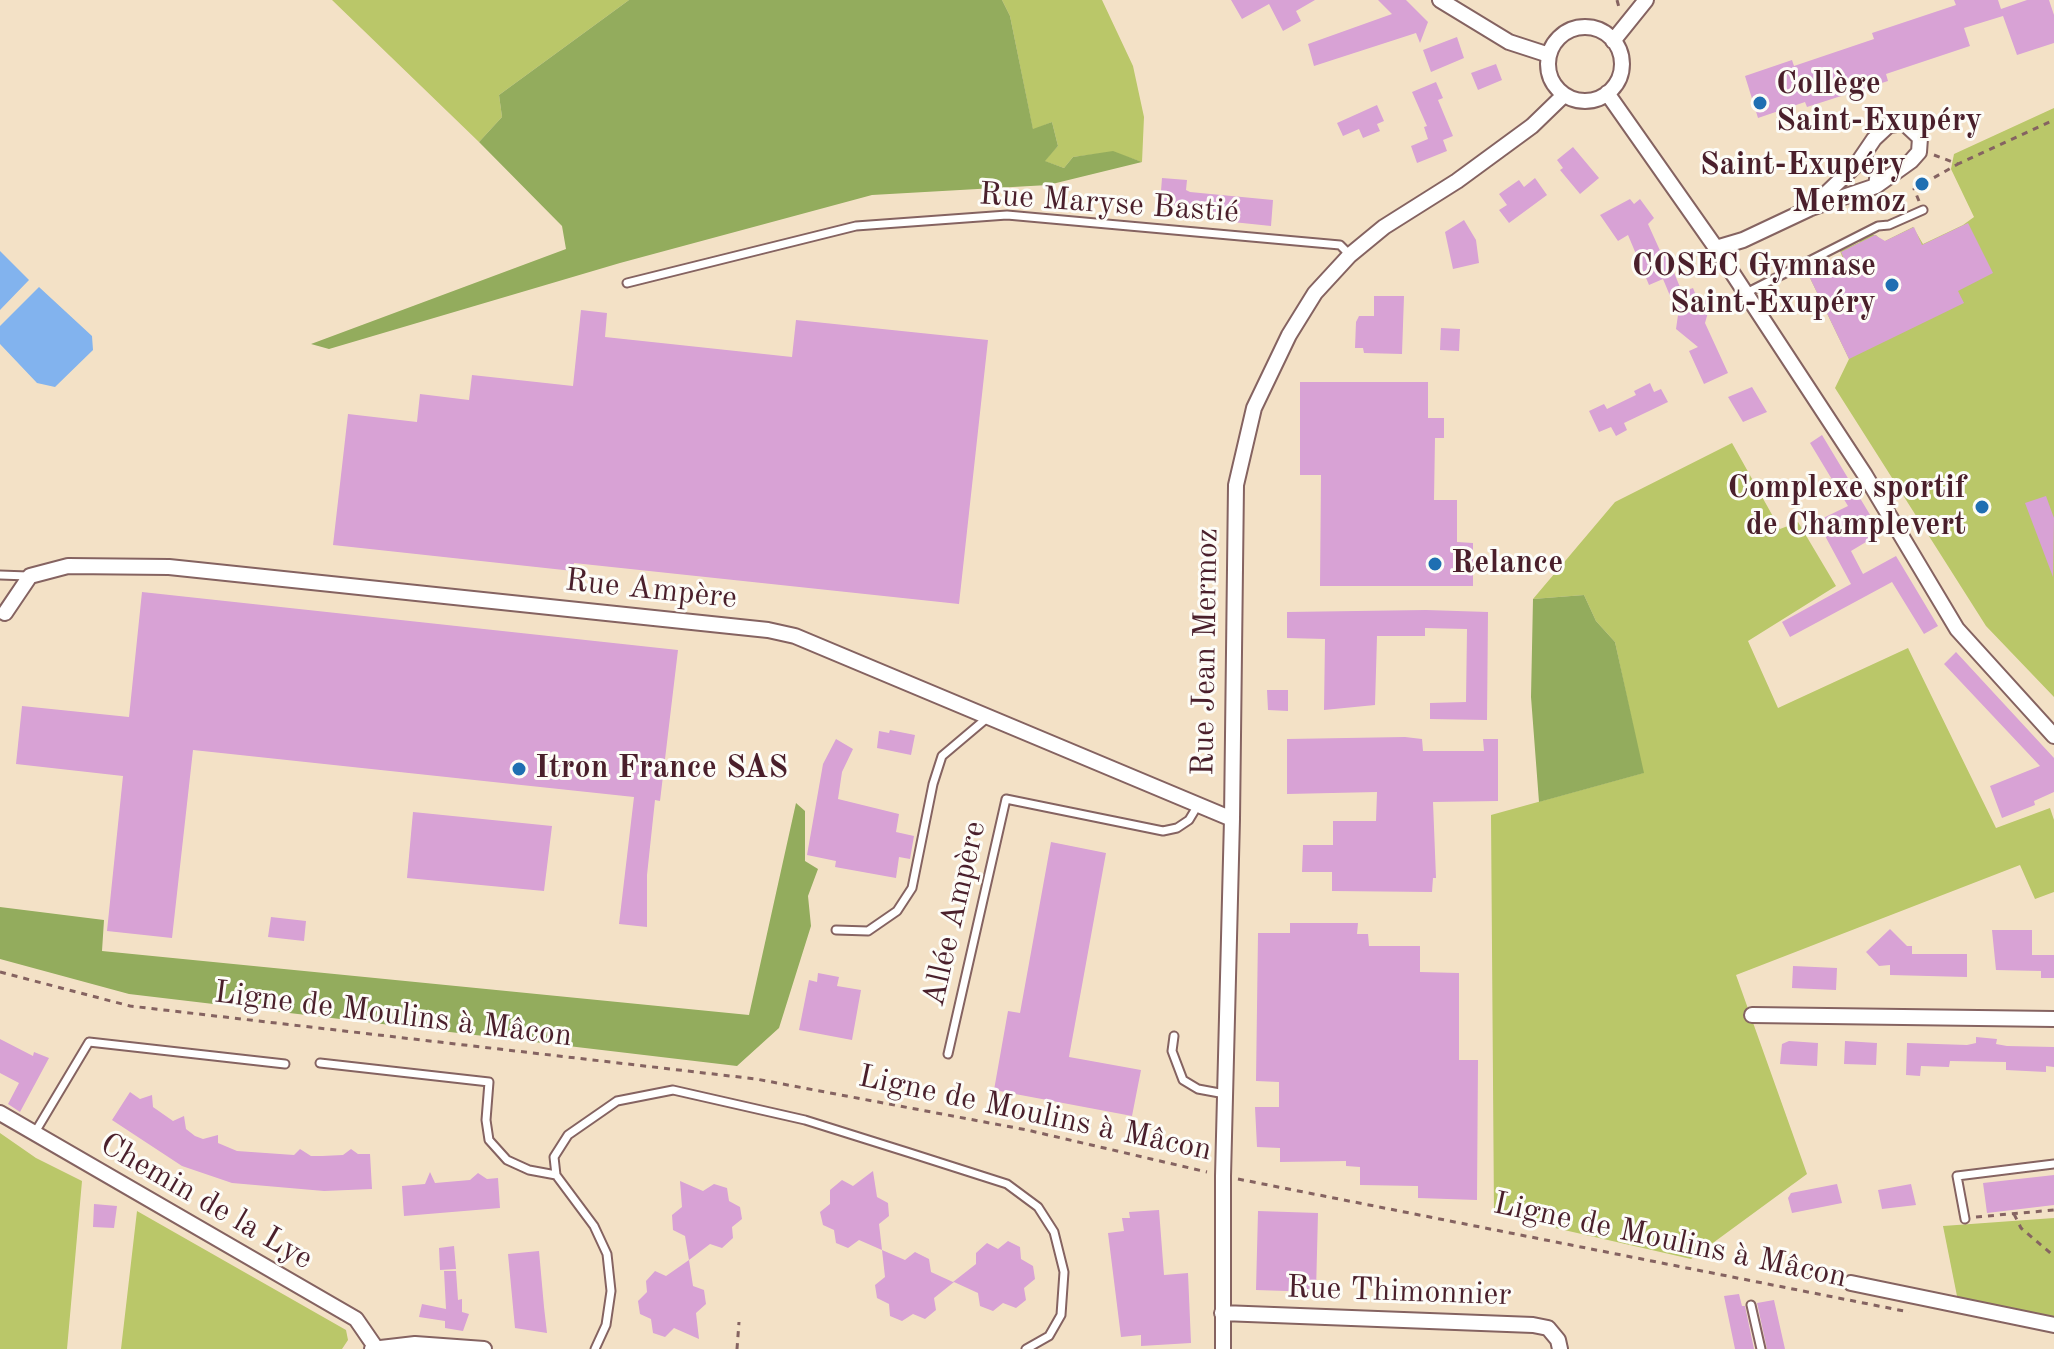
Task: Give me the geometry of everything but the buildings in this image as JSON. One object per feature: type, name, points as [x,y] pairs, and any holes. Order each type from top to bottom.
[{"type":"street","points":[[1440,0],[1509,42],[1549,55]]},
{"type":"street","points":[[1613,41],[1646,0]]},
{"type":"street","points":[[1593,29],[1613,41],[1621,62],[1620,74],[1607,93],[1586,101],[1564,95],[1550,77],[1549,55],[1554,44],[1571,30],[1593,29]]},
{"type":"street","points":[[1607,93],[1716,248],[1865,475],[1957,629],[2054,736]]},
{"type":"street","name":"Rue Jean Mermoz","points":[[1223,1349],[1223,1176],[1236,485],[1254,408],[1267,377],[1315,293],[1350,255],[1384,227],[1457,181],[1532,126],[1564,95]]},
{"type":"street","points":[[1716,248],[1743,240],[1811,208],[1876,186],[1919,152],[1920,138],[1912,128],[1897,122],[1881,131],[1857,164],[1811,208]]},
{"type":"street","points":[[1857,164],[1873,165],[1878,172],[1876,186]]},
{"type":"street","name":"Rue Ampère","points":[[30,576],[68,566],[169,567],[768,630],[795,636],[1232,819]]},
{"type":"street","points":[[5,613],[30,576]]},
{"type":"street","points":[[1752,1015],[2054,1019]]},
{"type":"street","name":"Chemin de la Lye","points":[[0,1113],[33,1136],[356,1319],[374,1348]]},
{"type":"street","points":[[1851,1283],[2054,1325]]},
{"type":"street","name":"Rue Thimonnier","points":[[1222,1313],[1533,1325],[1548,1328],[1558,1340],[1560,1349]]},
{"type":"street","points":[[374,1348],[415,1344],[484,1349]]},
{"type":"lane","points":[[1746,293],[1878,226],[1889,225],[1923,210]]},
{"type":"lane","name":"Rue Maryse Bastié","points":[[627,283],[856,226],[1007,215],[1340,245],[1350,255]]},
{"type":"lane","name":"Rue Ampère","points":[[0,575],[30,576]]},
{"type":"lane","points":[[836,930],[868,931],[897,911],[912,888],[933,784],[942,756],[987,718]]},
{"type":"lane","name":"Allée Ampère","points":[[948,1054],[1006,799],[1163,831],[1177,828],[1189,820],[1198,805]]},
{"type":"lane","points":[[1174,1036],[1172,1051],[1183,1080],[1198,1089],[1225,1094]]},
{"type":"lane","points":[[33,1136],[89,1042],[285,1064]]},
{"type":"lane","points":[[320,1063],[489,1082],[486,1120],[489,1140],[507,1160],[529,1170],[556,1175]]},
{"type":"lane","points":[[595,1349],[606,1325],[611,1291],[607,1254],[594,1226],[556,1175],[554,1157],[568,1135],[617,1101],[673,1090],[805,1120],[1007,1184],[1038,1207],[1054,1232],[1064,1272],[1061,1315],[1057,1327],[1026,1349]]},
{"type":"lane","points":[[1965,1219],[1957,1176],[2054,1164]]},
{"type":"lane","points":[[1751,1305],[1761,1349]]},
{"type":"path","points":[[1923,210],[1914,189],[1958,164],[2054,120]]},
{"type":"path","points":[[1919,152],[1958,164]]},
{"type":"path","name":"Ligne de Moulins à Mâcon","points":[[0,972],[130,1006],[756,1079],[1027,1130],[1223,1176],[1914,1313]]},
{"type":"path","points":[[1965,1219],[2054,1210]]},
{"type":"path","points":[[2014,1214],[2021,1228],[2054,1256]]},
{"type":"path","points":[[737,1349],[739,1322]]},
{"type":"green space","points":[[332,0],[629,0],[499,95],[502,117],[479,142]]},
{"type":"green space","points":[[629,0],[1002,0],[1010,16],[1033,129],[1052,122],[1058,146],[1045,161],[1064,168],[1073,157],[1113,151],[1142,162],[1048,185],[872,195],[620,263],[329,349],[311,344],[566,249],[562,226],[479,142],[502,117],[499,95]]},
{"type":"green space","points":[[1002,0],[1102,0],[1133,66],[1144,117],[1142,162],[1113,152],[1073,157],[1064,168],[1044,161],[1058,146],[1052,122],[1033,130],[1010,16]]},
{"type":"green space","name":"Complexe sportif de Champlevert","points":[[2054,108],[2054,697],[1986,626],[1835,388],[1849,359],[1810,278],[1844,261],[1840,251],[1860,242],[1858,238],[1865,234],[1876,235],[1883,242],[1913,227],[1923,244],[1963,225],[1974,217],[1951,169],[1954,154]]},
{"type":"green space","points":[[1732,443],[1780,529],[1798,522],[1836,586],[1748,641],[1778,708],[1908,648],[1996,828],[2050,808],[2054,820],[2054,892],[2035,899],[2020,865],[1736,975],[1807,1174],[1691,1259],[1494,1214],[1491,815],[1643,773],[1615,642],[1596,621],[1584,595],[1533,599],[1615,502]]},
{"type":"green space","points":[[1584,595],[1596,621],[1615,642],[1644,773],[1539,802],[1531,697],[1533,599]]},
{"type":"green space","points":[[796,803],[805,811],[805,861],[818,869],[808,896],[811,926],[779,1028],[737,1066],[129,994],[0,959],[0,907],[104,920],[102,951],[749,1015]]},
{"type":"green space","points":[[0,1133],[36,1158],[82,1181],[67,1349],[0,1349]]},
{"type":"green space","points":[[137,1211],[346,1330],[348,1340],[342,1349],[121,1349]]},
{"type":"green space","points":[[2054,1218],[2054,1320],[1958,1301],[1943,1226]]},
{"type":"water","points":[[0,251],[29,280],[0,310]]},
{"type":"water","points":[[39,287],[92,336],[93,350],[55,387],[37,383],[0,344],[0,326]]},
{"type":"place","name":"Collège Saint-Exupéry","points":[[1760,103]]},
{"type":"place","name":"Saint-Exupéry Mermoz","points":[[1922,184]]},
{"type":"place","name":"COSEC Gymnase Saint-Exupéry","points":[[1892,285]]},
{"type":"place","name":"Complexe sportif de Champlevert","points":[[1982,507]]},
{"type":"place","name":"Relance","points":[[1435,564]]},
{"type":"place","name":"Itron France SAS","points":[[519,769]]}]
